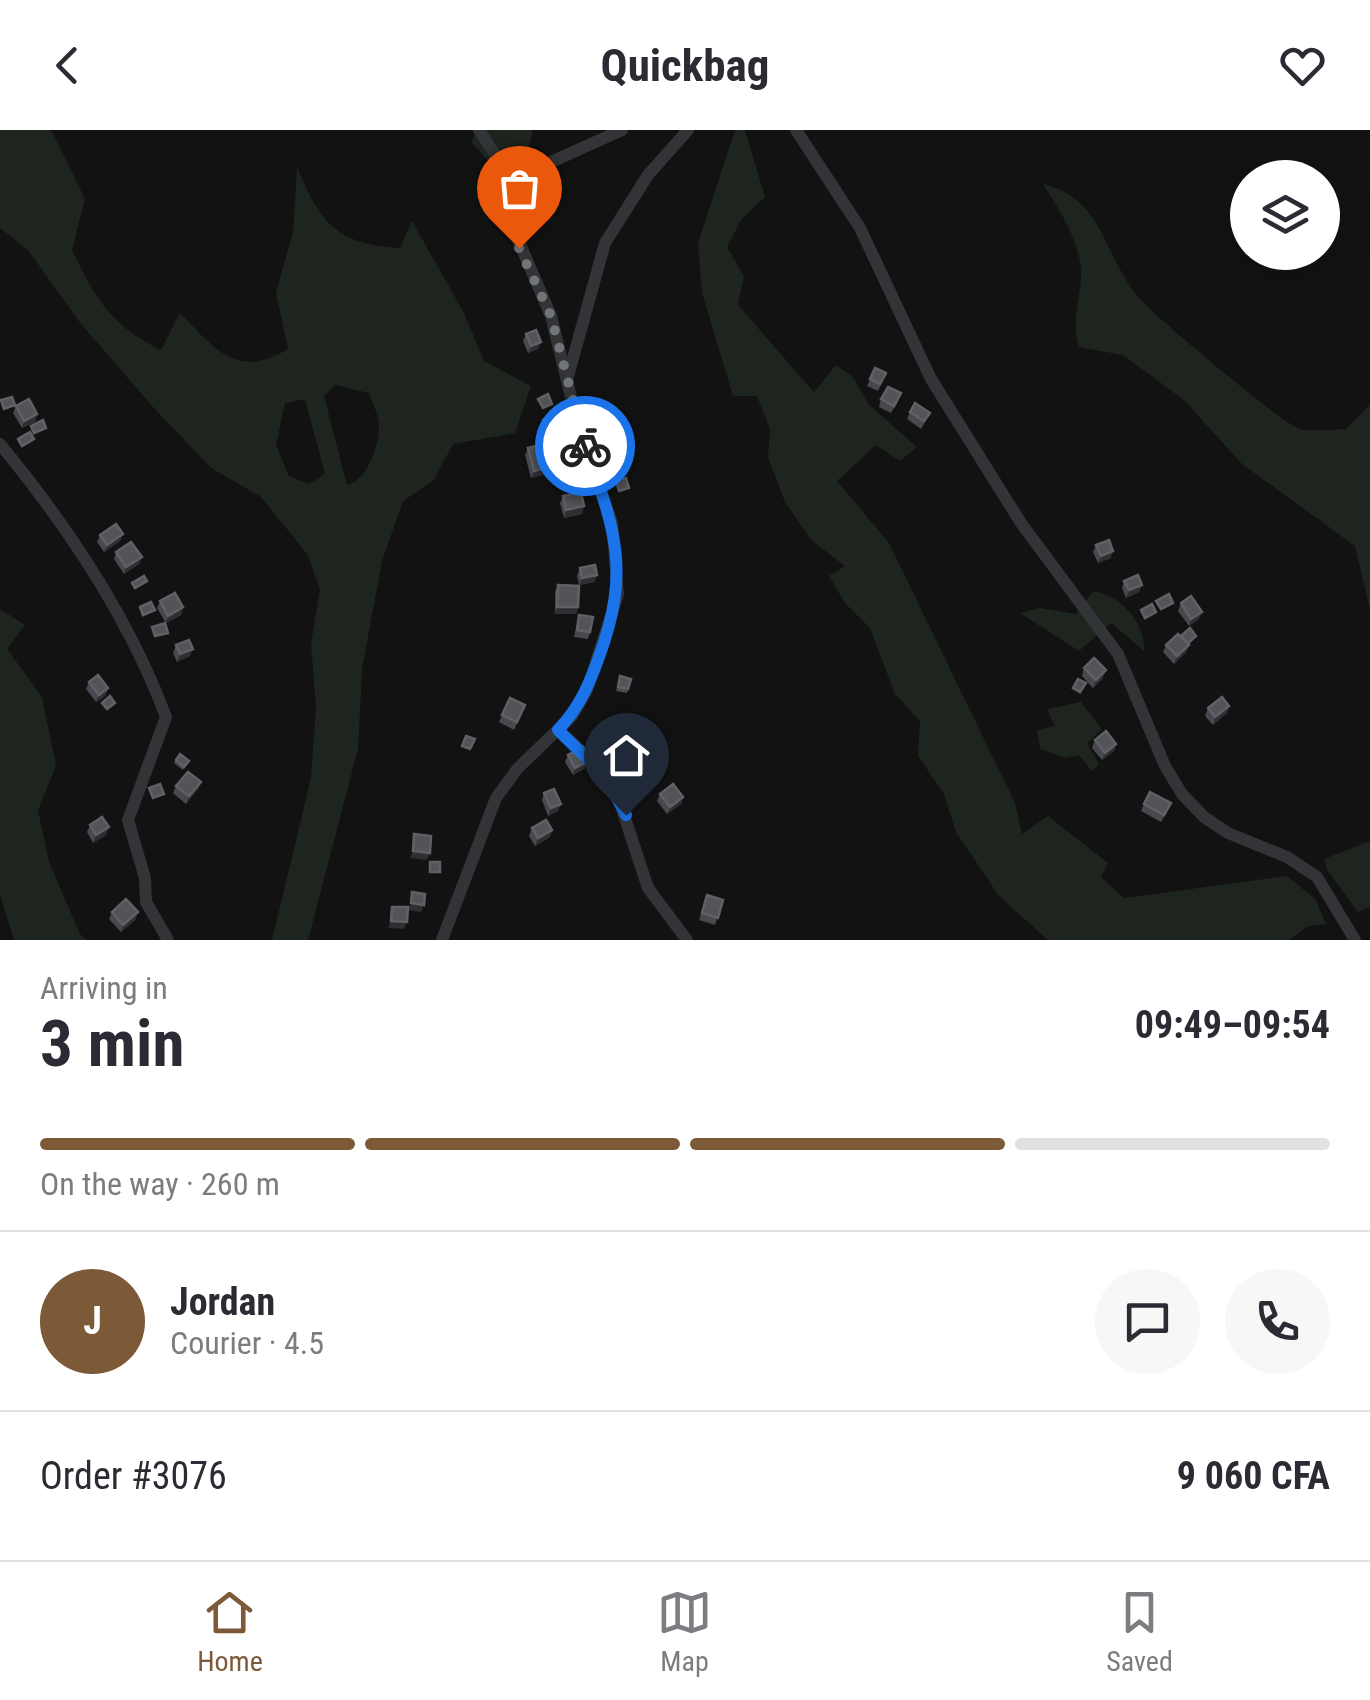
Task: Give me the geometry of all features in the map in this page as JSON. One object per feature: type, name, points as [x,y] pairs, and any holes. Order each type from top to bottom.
[{"type":"street","points":[[442,940],[496,798],[518,768],[558,730],[587,690],[618,594],[612,523],[566,382],[551,316],[510,221],[506,172],[479,130]]},
{"type":"street","points":[[506,172],[551,162],[622,130]]},
{"type":"street","points":[[566,382],[605,243],[648,174],[688,130]]},
{"type":"street","points":[[796,130],[860,228],[931,379],[1021,523],[1118,654],[1165,766],[1182,794],[1204,817],[1228,833],[1287,858],[1317,877],[1355,940]]},
{"type":"street","points":[[0,444],[82,559],[140,660],[166,717],[128,820],[144,878],[146,902],[168,940]]},
{"type":"street","points":[[558,730],[592,760],[617,794],[648,888],[687,940]]},
{"type":"shaded area","points":[[0,130],[51,130],[85,199],[72,250],[106,309],[129,331],[161,350],[180,313],[228,356],[255,362],[288,349],[276,293],[293,232],[297,167],[323,216],[345,235],[360,242],[400,248],[412,221],[464,313],[484,361],[531,386],[515,433],[453,444],[433,481],[403,501],[382,561],[362,669],[358,749],[308,940],[272,940],[311,778],[316,707],[311,644],[320,590],[308,555],[261,497],[211,468],[153,407],[81,324],[28,250],[0,228]],"holes":[[[335,385],[369,393],[379,421],[371,461],[361,477],[347,485],[324,396]],[[305,399],[325,474],[309,484],[289,476],[276,445],[285,403]]]},
{"type":"shaded area","points":[[477,130],[533,130],[526,158],[490,163],[471,142]]},
{"type":"shaded area","points":[[735,130],[745,130],[765,197],[741,220],[727,247],[744,276],[738,305],[814,392],[836,365],[853,377],[869,405],[917,447],[900,461],[876,445],[837,481],[889,543],[1015,803],[1022,834],[1048,816],[1108,863],[1101,877],[1124,898],[1287,876],[1315,899],[1326,924],[1308,926],[1289,940],[1048,940],[999,896],[956,832],[944,794],[918,756],[920,721],[895,694],[870,628],[845,603],[829,576],[845,566],[811,540],[785,502],[768,457],[770,429],[757,396],[733,396],[702,293],[698,243]]},
{"type":"shaded area","points":[[1043,184],[1063,191],[1090,215],[1127,281],[1149,308],[1289,423],[1305,430],[1346,429],[1370,404],[1370,610],[1355,546],[1242,464],[1184,400],[1123,355],[1079,347],[1079,258],[1067,224]]},
{"type":"shaded area","points":[[1093,591],[1113,598],[1129,612],[1141,630],[1144,651],[1111,623],[1079,651],[1020,613],[1040,608],[1076,614]]},
{"type":"shaded area","points":[[0,609],[25,625],[7,649],[42,697],[56,766],[38,810],[49,862],[80,934],[87,940],[14,940],[0,895]]},
{"type":"shaded area","points":[[1081,702],[1102,729],[1087,743],[1099,764],[1092,771],[1079,755],[1065,758],[1040,749],[1037,730],[1055,726],[1047,709]]},
{"type":"shaded area","points":[[1370,841],[1370,907],[1358,912],[1327,870],[1324,859]]},
{"type":"building","points":[[536,330],[541,342],[531,346],[526,334]]},
{"type":"building","points":[[875,368],[886,373],[880,384],[870,379]]},
{"type":"building","points":[[888,387],[901,393],[894,406],[881,399]]},
{"type":"building","points":[[548,394],[552,404],[543,408],[538,399]]},
{"type":"building","points":[[12,397],[15,405],[4,409],[1,400]]},
{"type":"building","points":[[29,399],[37,414],[24,421],[16,406]]},
{"type":"building","points":[[915,403],[930,413],[924,421],[910,412]]},
{"type":"building","points":[[553,415],[557,423],[548,428],[543,420]]},
{"type":"building","points":[[43,420],[46,428],[34,433],[31,426]]},
{"type":"building","points":[[625,425],[626,435],[612,436],[611,426]]},
{"type":"building","points":[[30,432],[34,439],[22,446],[18,439]]},
{"type":"building","points":[[544,444],[550,467],[534,471],[528,448]]},
{"type":"building","points":[[625,454],[628,465],[613,468],[610,458]]},
{"type":"building","points":[[573,462],[576,472],[559,477],[556,467]]},
{"type":"building","points":[[626,478],[629,488],[619,491],[616,481]]},
{"type":"building","points":[[581,492],[584,506],[566,510],[563,496]]},
{"type":"building","points":[[116,524],[123,534],[107,545],[100,535]]},
{"type":"building","points":[[1109,540],[1113,551],[1101,556],[1096,545]]},
{"type":"building","points":[[131,542],[142,557],[126,567],[116,552]]},
{"type":"building","points":[[595,565],[597,575],[582,578],[580,568]]},
{"type":"building","points":[[1138,575],[1142,585],[1129,590],[1124,581]]},
{"type":"building","points":[[144,576],[147,581],[135,588],[132,583]]},
{"type":"building","points":[[558,585],[579,586],[578,607],[557,607]]},
{"type":"building","points":[[175,593],[183,607],[168,616],[160,601]]},
{"type":"building","points":[[1169,594],[1173,603],[1161,609],[1156,601]]},
{"type":"building","points":[[1191,596],[1202,612],[1191,619],[1181,603]]},
{"type":"building","points":[[151,602],[155,610],[143,615],[140,607]]},
{"type":"building","points":[[1152,604],[1156,612],[1145,618],[1141,610]]},
{"type":"building","points":[[579,615],[593,617],[590,632],[577,630]]},
{"type":"building","points":[[165,623],[168,633],[155,636],[152,627]]},
{"type":"building","points":[[1190,628],[1196,636],[1188,643],[1181,636]]},
{"type":"building","points":[[1178,634],[1189,645],[1177,656],[1166,645]]},
{"type":"building","points":[[189,640],[193,649],[180,654],[176,645]]},
{"type":"building","points":[[1094,658],[1106,670],[1096,680],[1084,668]]},
{"type":"building","points":[[98,675],[108,688],[99,695],[89,682]]},
{"type":"building","points":[[620,676],[631,679],[628,689],[618,687]]},
{"type":"building","points":[[1078,679],[1086,683],[1080,692],[1073,688]]},
{"type":"building","points":[[110,696],[115,703],[107,709],[102,703]]},
{"type":"building","points":[[1222,697],[1229,706],[1215,717],[1208,708]]},
{"type":"building","points":[[510,698],[525,705],[517,722],[502,715]]},
{"type":"building","points":[[1106,731],[1116,744],[1105,753],[1095,740]]},
{"type":"building","points":[[466,736],[475,739],[470,749],[462,746]]},
{"type":"building","points":[[635,737],[643,742],[638,751],[630,746]]},
{"type":"building","points":[[583,747],[590,760],[575,768],[568,755]]},
{"type":"building","points":[[180,754],[189,761],[184,767],[176,760]]},
{"type":"building","points":[[188,772],[201,782],[189,796],[176,786]]},
{"type":"building","points":[[160,784],[164,794],[153,798],[149,788]]},
{"type":"building","points":[[673,784],[683,797],[670,807],[660,794]]},
{"type":"building","points":[[554,789],[561,804],[551,808],[544,793]]},
{"type":"building","points":[[1150,792],[1171,803],[1164,815],[1144,804]]},
{"type":"building","points":[[102,817],[109,827],[96,835],[90,825]]},
{"type":"building","points":[[546,820],[552,830],[538,838],[532,828]]},
{"type":"building","points":[[414,834],[431,836],[430,853],[413,851]]},
{"type":"building","points":[[430,862],[440,862],[440,872],[430,872]]},
{"type":"building","points":[[412,892],[425,894],[424,905],[411,903]]},
{"type":"building","points":[[707,895],[723,900],[718,918],[702,913]]},
{"type":"building","points":[[126,899],[138,912],[123,925],[112,912]]},
{"type":"building","points":[[392,907],[408,907],[407,922],[391,921]]},
{"type":"way so far","points":[[519,248],[551,316],[585,446]]},
{"type":"route","points":[[585,446],[612,523],[618,594],[587,690],[572,716],[558,730],[605,776],[626,815]]}]
